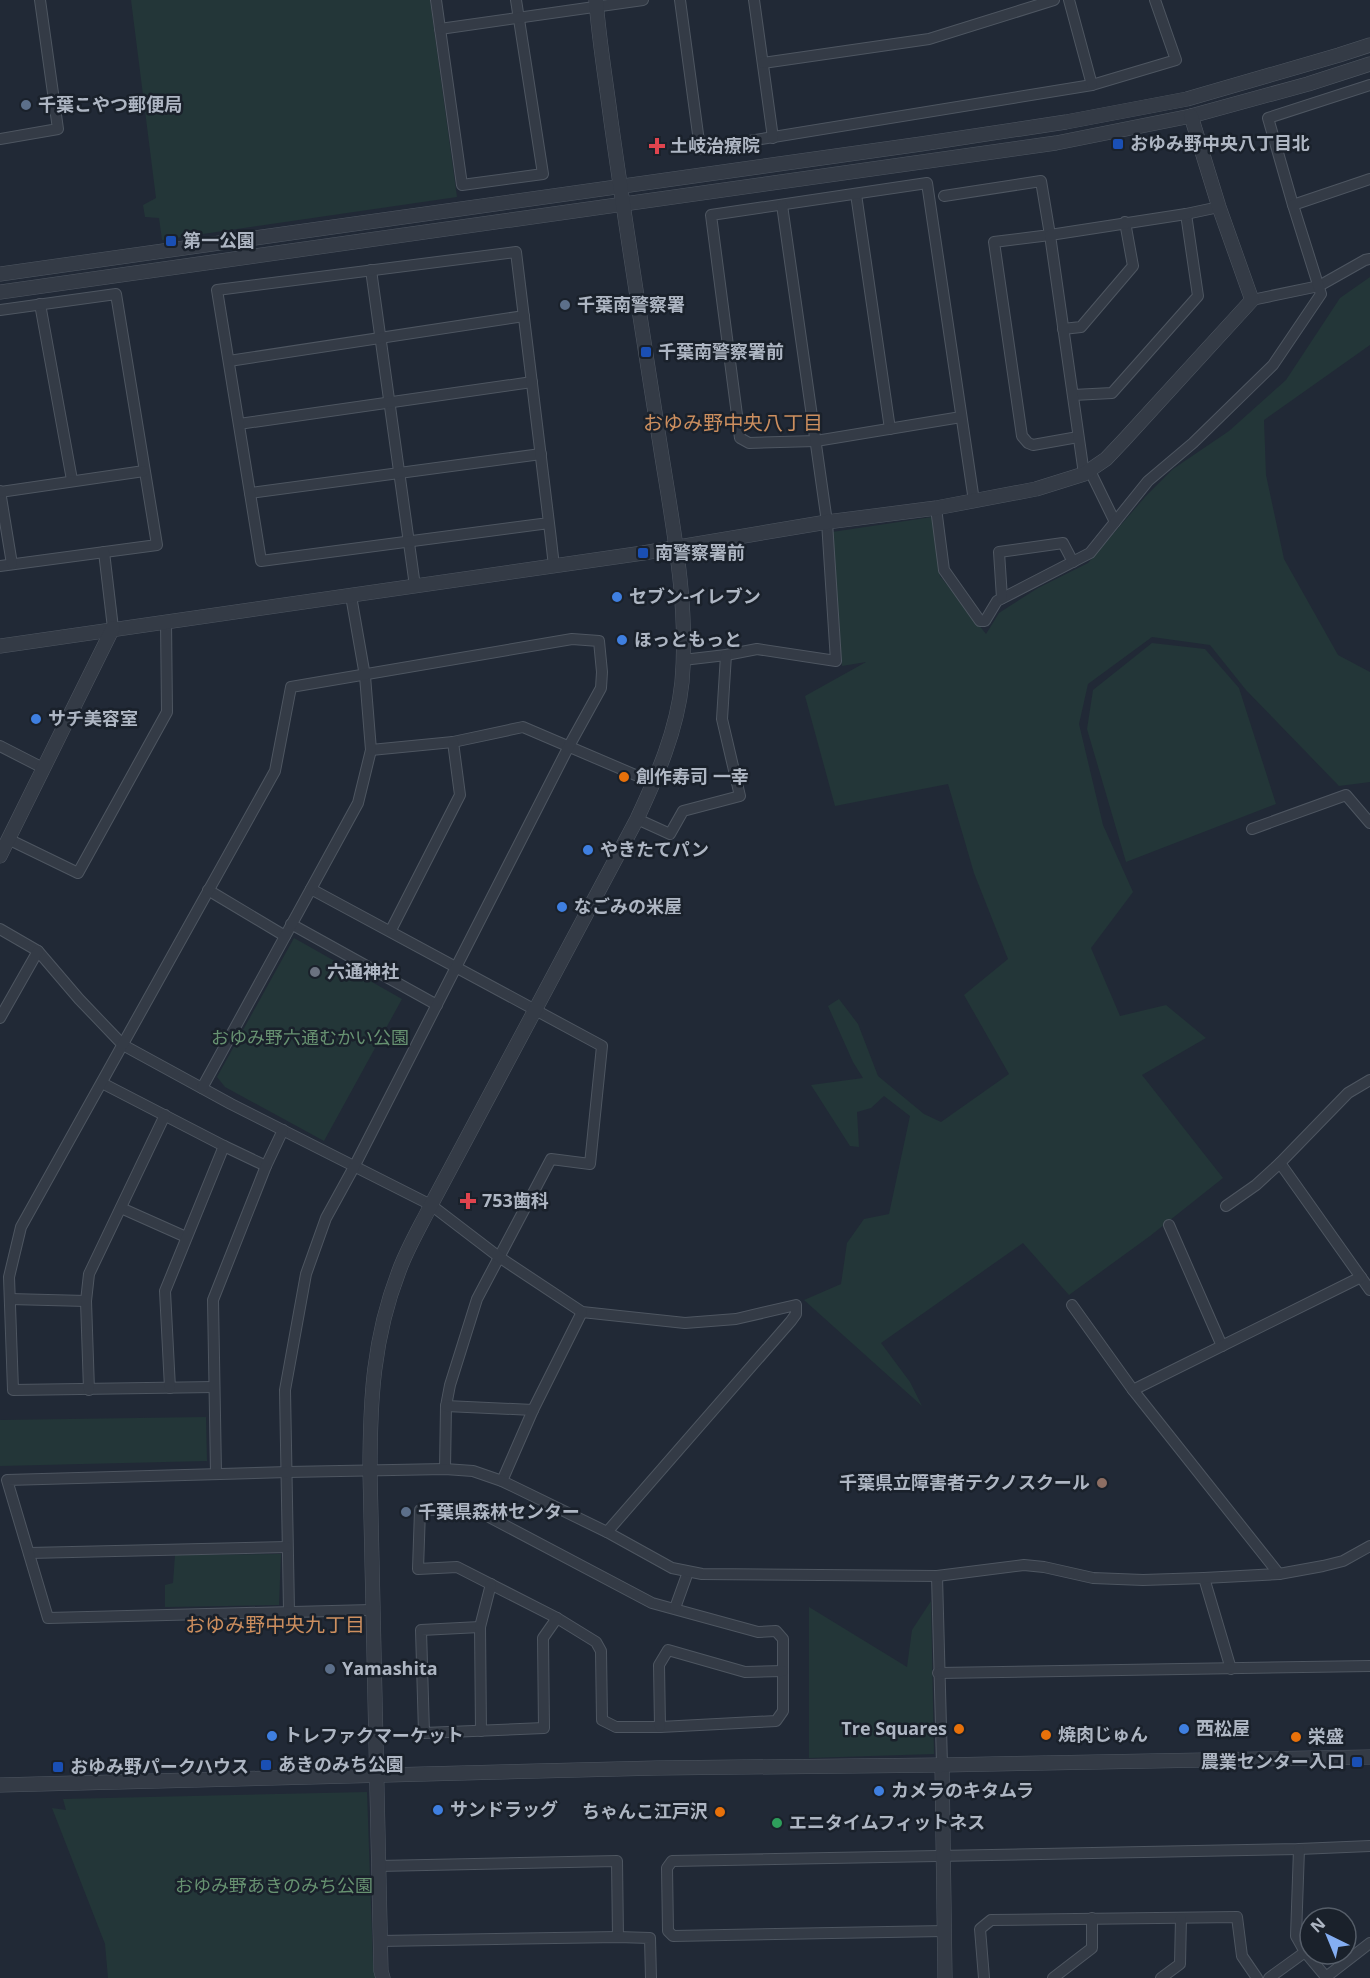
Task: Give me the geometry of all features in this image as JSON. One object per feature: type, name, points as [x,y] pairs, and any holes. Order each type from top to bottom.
[{"type":"street","points":[[0,139],[58,129],[40,0]]},
{"type":"street","points":[[436,0],[462,184],[543,174],[516,0]]},
{"type":"street","points":[[440,29],[596,3],[643,0]]},
{"type":"street","points":[[680,0],[700,149],[1092,85],[1176,60],[1155,0]]},
{"type":"street","points":[[754,0],[772,138]]},
{"type":"street","points":[[763,63],[929,39],[1054,0]]},
{"type":"street","points":[[1069,0],[1092,85]]},
{"type":"street","points":[[383,1978],[378,1866],[370,1471],[370,1415],[379,1334],[400,1268],[431,1205],[536,1011],[654,783],[677,715],[683,660],[683,612],[676,548],[620,187],[596,3]]},
{"type":"street","points":[[0,274],[1066,122],[1198,96],[1370,45]]},
{"type":"street","points":[[0,292],[1056,143],[1191,116],[1308,84],[1370,64]]},
{"type":"street","points":[[936,508],[944,570],[980,621],[984,621],[1002,598],[1090,553],[1148,481],[1193,443],[1273,365],[1322,294],[1268,117],[1370,85]]},
{"type":"street","points":[[1191,116],[1219,207],[1252,300]]},
{"type":"street","points":[[1293,205],[1370,179]]},
{"type":"street","points":[[944,196],[1041,181],[1078,437],[1087,472],[1115,522]]},
{"type":"street","points":[[961,417],[816,441],[749,443],[740,438],[711,215],[927,183],[974,501]]},
{"type":"street","points":[[856,194],[890,429]]},
{"type":"street","points":[[683,660],[757,649],[836,661],[827,522],[782,206]]},
{"type":"street","points":[[1078,437],[1033,445],[1022,436],[994,242],[1186,214],[1219,207]]},
{"type":"street","points":[[1073,395],[1112,393],[1198,296],[1186,214]]},
{"type":"street","points":[[1063,329],[1081,327],[1132,266],[1125,222]]},
{"type":"street","points":[[549,523],[261,561],[218,290],[516,252],[541,454],[554,566]]},
{"type":"street","points":[[0,646],[676,548],[827,522],[936,508],[1036,489],[1087,472],[1106,459],[1252,300],[1319,286],[1370,259]]},
{"type":"street","points":[[371,270],[415,586]]},
{"type":"street","points":[[0,310],[116,294],[157,545],[0,566]]},
{"type":"street","points":[[40,304],[72,480]]},
{"type":"street","points":[[229,361],[524,316]]},
{"type":"street","points":[[239,424],[532,382]]},
{"type":"street","points":[[250,493],[541,454]]},
{"type":"street","points":[[12,564],[0,491],[144,471]]},
{"type":"street","points":[[1002,598],[999,552],[1063,543],[1073,562]]},
{"type":"street","points":[[0,856],[10,840],[113,628],[104,552]]},
{"type":"street","points":[[202,1088],[358,803],[371,750],[365,676],[351,596]]},
{"type":"street","points":[[10,840],[78,873],[167,712],[166,621]]},
{"type":"street","points":[[214,1387],[13,1390],[9,1278],[21,1227],[275,771],[291,687],[572,639],[599,641],[601,688],[326,1218],[306,1274],[285,1390],[289,1611]]},
{"type":"street","points":[[637,819],[670,834],[683,812],[740,796],[722,718],[726,655]]},
{"type":"street","points":[[371,750],[453,742],[523,727],[654,783]]},
{"type":"street","points":[[390,930],[460,795],[453,742]]},
{"type":"street","points":[[0,746],[43,768]]},
{"type":"street","points":[[1252,829],[1346,795],[1370,823]]},
{"type":"street","points":[[311,889],[602,1046],[590,1164],[550,1159],[477,1299],[450,1385],[446,1406],[445,1469]]},
{"type":"street","points":[[208,890],[285,936]]},
{"type":"street","points":[[291,924],[437,1005]]},
{"type":"street","points":[[0,928],[38,951],[123,1045],[431,1205],[499,1257],[582,1312],[685,1323],[736,1319],[796,1305],[796,1314],[791,1321],[607,1532]]},
{"type":"street","points":[[0,1018],[38,951]]},
{"type":"street","points":[[1226,1206],[1256,1185],[1280,1163],[1348,1093],[1370,1080]]},
{"type":"street","points":[[102,1083],[266,1166]]},
{"type":"street","points":[[89,1390],[86,1301],[88,1274],[165,1115]]},
{"type":"street","points":[[216,1473],[213,1300],[266,1166],[283,1130]]},
{"type":"street","points":[[170,1388],[165,1291],[224,1146]]},
{"type":"street","points":[[1280,1163],[1370,1290]]},
{"type":"street","points":[[121,1208],[186,1237]]},
{"type":"street","points":[[1169,1225],[1222,1346]]},
{"type":"street","points":[[1133,1390],[1361,1277]]},
{"type":"street","points":[[10,1299],[86,1301]]},
{"type":"street","points":[[1072,1305],[1133,1390],[1280,1574]]},
{"type":"street","points":[[502,1481],[533,1410],[582,1312]]},
{"type":"street","points":[[446,1406],[533,1410]]},
{"type":"street","points":[[372,1610],[48,1618],[7,1480],[216,1473],[445,1469],[473,1471],[502,1481],[607,1532],[672,1568],[702,1574],[937,1576],[1024,1565],[1094,1578],[1143,1580],[1204,1578],[1280,1574],[1343,1561],[1370,1546]]},
{"type":"street","points":[[474,1509],[652,1603],[758,1632],[776,1631],[783,1639],[783,1712],[776,1720],[660,1727],[615,1727],[602,1720],[602,1651],[596,1642],[557,1618],[491,1584],[457,1567],[418,1569],[420,1510],[474,1509]]},
{"type":"street","points":[[29,1553],[288,1547]]},
{"type":"street","points":[[675,1608],[688,1572]]},
{"type":"street","points":[[937,1576],[945,1978]]},
{"type":"street","points":[[1204,1578],[1231,1669]]},
{"type":"street","points":[[481,1731],[480,1627],[491,1584]]},
{"type":"street","points":[[480,1627],[421,1630],[424,1733],[544,1728],[543,1638],[557,1618]]},
{"type":"street","points":[[660,1727],[660,1665],[668,1650],[745,1672],[783,1671]]},
{"type":"street","points":[[938,1673],[1370,1665]]},
{"type":"street","points":[[0,1785],[657,1768],[1370,1757]]},
{"type":"street","points":[[944,1931],[673,1936],[668,1931],[667,1868],[672,1861],[1370,1846]]},
{"type":"street","points":[[1298,1940],[1296,1936],[1299,1849]]},
{"type":"street","points":[[378,1866],[617,1861],[618,1936]]},
{"type":"street","points":[[984,1978],[980,1929],[991,1920],[1237,1917],[1242,1956],[1257,1978]]},
{"type":"street","points":[[1053,1978],[1092,1948],[1092,1918]]},
{"type":"street","points":[[1161,1978],[1180,1964],[1181,1918]]},
{"type":"street","points":[[380,1941],[618,1936],[650,1938],[651,1978]]},
{"type":"street","points":[[1358,1952],[1370,1943]]},
{"type":"street","points":[[1269,1978],[1298,1957]]},
{"type":"street","points":[[1317,1966],[1326,1977],[1340,1966]]},
{"type":"green space","points":[[131,0],[430,0],[457,197],[162,240],[159,218],[145,217],[143,205],[156,198]]},
{"type":"green space","points":[[1370,277],[1370,345],[1264,420],[1266,475],[1284,559],[1338,655],[1370,672],[1370,782],[1339,786],[1246,690],[1210,645],[1152,637],[1088,684],[1079,724],[1103,825],[1133,892],[1091,948],[1120,1016],[1166,1005],[1206,1038],[1142,1075],[1223,1178],[1150,1236],[1069,1295],[1023,1243],[881,1343],[910,1382],[922,1406],[804,1300],[841,1284],[847,1243],[864,1219],[889,1214],[910,1116],[884,1096],[871,1108],[857,1112],[859,1147],[850,1146],[811,1085],[863,1078],[853,1062],[828,1006],[839,999],[858,1024],[878,1076],[924,1114],[941,1122],[1009,1074],[964,995],[1008,959],[974,873],[948,784],[835,806],[805,696],[866,662],[842,666],[832,532],[932,517],[940,576],[986,634],[999,613],[1038,588],[1088,563],[1145,497],[1173,469],[1229,431],[1286,380],[1340,298]]},
{"type":"green space","points":[[1152,643],[1205,649],[1239,688],[1276,804],[1126,862],[1087,729],[1093,690]]},
{"type":"green space","name":"おゆみ野六通むかい公園","points":[[294,938],[402,999],[324,1141],[225,1087],[217,1077]]},
{"type":"green space","points":[[206,1417],[207,1461],[0,1466],[0,1420]]},
{"type":"green space","points":[[281,1554],[279,1605],[165,1607],[165,1585],[173,1583],[175,1555]]},
{"type":"green space","points":[[931,1601],[934,1754],[809,1758],[809,1607],[907,1667],[912,1630]]},
{"type":"green space","name":"おゆみ野あきのみち公園","points":[[367,1792],[373,1963],[376,1978],[108,1978],[105,1944],[52,1808],[66,1810],[63,1799]]},
{"type":"place","name":"千葉こやつ郵便局","points":[[26,105]]},
{"type":"place","name":"おゆみ野中央八丁目北","points":[[1118,144]]},
{"type":"place","name":"土岐治療院","points":[[657,146]]},
{"type":"place","name":"第一公園","points":[[171,241]]},
{"type":"place","name":"千葉南警察署","points":[[565,305]]},
{"type":"place","name":"千葉南警察署前","points":[[646,352]]},
{"type":"place","name":"南警察署前","points":[[643,553]]},
{"type":"place","name":"セブン-イレブン","points":[[617,597]]},
{"type":"place","name":"ほっともっと","points":[[622,640]]},
{"type":"place","name":"サチ美容室","points":[[36,719]]},
{"type":"place","name":"創作寿司 一幸","points":[[624,777]]},
{"type":"place","name":"やきたてパン","points":[[588,850]]},
{"type":"place","name":"なごみの米屋","points":[[562,907]]},
{"type":"place","name":"六通神社","points":[[315,972]]},
{"type":"place","name":"753歯科","points":[[468,1201]]},
{"type":"place","name":"千葉県立障害者テクノスクール","points":[[1102,1483]]},
{"type":"place","name":"千葉県森林センター","points":[[406,1512]]},
{"type":"place","name":"Yamashita","points":[[330,1669]]},
{"type":"place","name":"Tre Squares","points":[[959,1729]]},
{"type":"place","name":"西松屋","points":[[1184,1729]]},
{"type":"place","name":"焼肉じゅん","points":[[1046,1735]]},
{"type":"place","name":"トレファクマーケット","points":[[272,1736]]},
{"type":"place","name":"栄盛","points":[[1296,1737]]},
{"type":"place","name":"農業センター入口","points":[[1357,1762]]},
{"type":"place","name":"あきのみち公園","points":[[266,1765]]},
{"type":"place","name":"おゆみ野パークハウス","points":[[58,1767]]},
{"type":"place","name":"カメラのキタムラ","points":[[879,1791]]},
{"type":"place","name":"サンドラッグ","points":[[438,1810]]},
{"type":"place","name":"ちゃんこ江戸沢","points":[[720,1812]]},
{"type":"place","name":"エニタイムフィットネス","points":[[777,1823]]},
{"type":"district","name":"おゆみ野中央八丁目","points":[[733,423]]},
{"type":"district","name":"おゆみ野中央九丁目","points":[[275,1625]]}]
